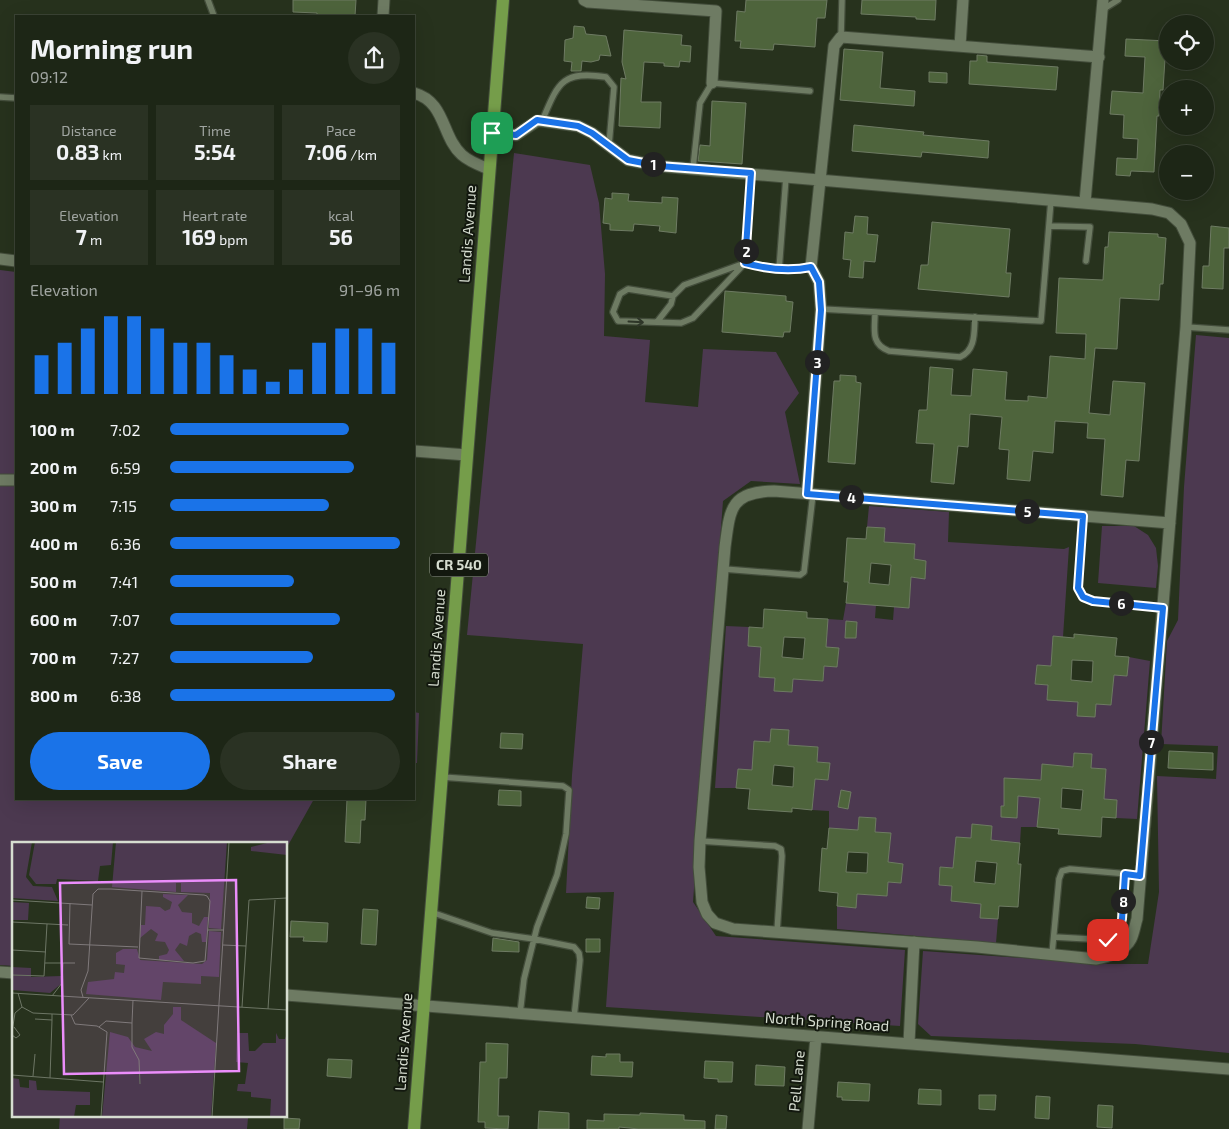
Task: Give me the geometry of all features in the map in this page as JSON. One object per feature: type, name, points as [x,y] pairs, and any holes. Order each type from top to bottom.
[{"type":"main road","name":"Landis Avenue","points":[[414,1129],[503,0]]},
{"type":"street","points":[[383,15],[384,0]]},
{"type":"street","points":[[584,0],[588,2],[715,6],[712,83]]},
{"type":"street","points":[[960,46],[964,0]]},
{"type":"street","points":[[1085,202],[1103,5]]},
{"type":"street","points":[[810,494],[821,309],[819,282],[811,267],[834,46],[841,37],[1099,57]]},
{"type":"street","points":[[415,93],[428,98],[434,104],[455,147],[461,155],[471,162],[490,169]]},
{"type":"street","points":[[492,133],[516,135],[537,120],[578,126],[609,145],[628,160],[659,166],[1152,209],[1168,213],[1181,224],[1190,243],[1186,327],[1170,523],[1163,608],[1140,876],[1137,919],[1130,940],[1108,957],[1096,959],[914,942],[733,929],[715,923],[707,914],[702,902],[700,890],[700,842],[730,513],[740,498],[751,493],[760,492],[810,494],[1170,523]]},
{"type":"street","points":[[0,259],[15,261]]},
{"type":"street","points":[[415,451],[467,455]]},
{"type":"street","points":[[0,480],[15,480]]},
{"type":"street","points":[[909,1043],[914,942]]},
{"type":"street","name":"North Spring Road","points":[[288,995],[1229,1069]]},
{"type":"street","name":"Pell Lane","points":[[808,1129],[816,1036]]},
{"type":"lane","points":[[208,0],[214,15]]},
{"type":"lane","points":[[841,37],[842,0]]},
{"type":"lane","points":[[1103,5],[1118,0]]},
{"type":"lane","points":[[542,121],[560,84],[573,77],[589,74],[606,77],[614,87],[609,145]]},
{"type":"lane","points":[[693,168],[700,103],[712,83],[810,91]]},
{"type":"lane","points":[[0,96],[15,98]]},
{"type":"lane","points":[[673,296],[628,289],[620,294],[613,312],[618,321],[681,323],[693,318],[745,263],[751,173]]},
{"type":"lane","points":[[779,270],[786,176]]},
{"type":"lane","points":[[821,309],[1042,320],[1051,200]]},
{"type":"lane","points":[[1049,226],[1090,227],[1086,261]]},
{"type":"lane","points":[[657,322],[671,304],[673,296],[684,285],[745,263],[779,270],[798,270],[811,267]]},
{"type":"lane","points":[[875,312],[875,337],[877,344],[883,349],[960,357],[967,354],[972,346],[976,317]]},
{"type":"lane","points":[[1186,327],[1229,330]]},
{"type":"lane","points":[[724,569],[800,575],[804,572],[810,494]]},
{"type":"lane","points":[[1083,516],[1078,588],[1083,597],[1093,601],[1163,608]]},
{"type":"lane","points":[[442,777],[563,786],[569,790],[566,834],[557,875],[534,939],[524,979],[520,1014]]},
{"type":"lane","points":[[700,842],[775,846],[781,849],[777,932]]},
{"type":"lane","points":[[1052,954],[1059,879],[1062,871],[1070,869],[1140,876]]},
{"type":"lane","points":[[1054,937],[1108,940],[1118,933],[1122,919],[1125,874]]},
{"type":"lane","points":[[431,912],[492,932],[574,947],[578,953],[580,973],[574,1018]]},
{"type":"shaded area","points":[[514,153],[590,165],[599,203],[605,274],[604,336],[650,340],[645,402],[698,407],[703,349],[776,352],[799,393],[785,412],[800,484],[751,481],[723,501],[693,902],[716,936],[905,950],[900,1026],[606,1007],[614,892],[566,893],[572,775],[583,644],[467,635]]},
{"type":"shaded area","points":[[0,270],[15,272],[15,800],[313,800],[288,845],[288,842],[12,842],[12,966],[0,965]]},
{"type":"shaded area","points":[[1196,335],[1229,338],[1229,1053],[1135,1044],[931,1036],[918,1024],[923,951],[1109,964],[1148,964],[1159,892],[1157,776],[1216,779],[1218,746],[1161,744],[1167,641],[1178,620],[1184,487]]},
{"type":"shaded area","points":[[869,506],[949,512],[948,542],[1064,549],[1069,547],[1063,637],[1053,636],[1051,666],[1037,665],[1035,684],[1048,685],[1047,699],[1111,705],[1114,675],[1127,676],[1129,657],[1150,661],[1137,819],[1116,818],[1117,800],[1104,799],[1106,769],[1091,768],[1092,754],[1074,753],[1073,767],[1043,765],[1041,779],[1028,779],[1027,797],[1040,798],[1037,827],[1021,827],[1020,843],[991,840],[992,826],[973,824],[971,838],[956,838],[953,868],[940,867],[939,885],[952,886],[951,901],[981,904],[981,918],[998,919],[996,943],[837,929],[837,906],[855,908],[857,894],[887,896],[888,882],[901,883],[903,864],[888,862],[891,834],[875,832],[876,818],[859,817],[858,830],[829,828],[829,811],[812,810],[815,779],[828,780],[830,763],[817,762],[818,747],[788,745],[771,729],[770,742],[752,771],[738,769],[736,788],[715,788],[726,626],[749,627],[748,645],[761,647],[759,677],[775,678],[774,691],[792,692],[793,679],[823,681],[824,666],[837,666],[839,649],[826,647],[828,619],[843,620],[846,603],[876,605],[875,618],[893,620],[894,607],[909,608],[911,577],[925,578],[926,561],[914,559],[884,542],[885,528],[867,527]]},
{"type":"shaded area","points":[[1102,526],[1134,526],[1148,535],[1156,548],[1158,566],[1156,588],[1098,583]]},
{"type":"shaded area","points":[[415,712],[419,713],[417,763],[415,763]]},
{"type":"shaded area","points":[[60,1116],[220,1116],[248,1118],[247,1129],[59,1129]]},
{"type":"building","points":[[293,0],[356,0],[355,15],[317,15],[317,13],[293,12]]},
{"type":"building","points":[[746,0],[827,0],[825,18],[817,18],[815,47],[774,44],[773,50],[740,48],[741,41],[735,41],[737,11],[745,12]]},
{"type":"building","points":[[862,0],[936,0],[935,20],[861,14]]},
{"type":"building","points":[[574,26],[584,27],[586,34],[606,36],[611,56],[600,55],[599,60],[591,62],[582,61],[581,71],[571,71],[572,62],[564,61],[565,40],[573,38]]},
{"type":"building","points":[[624,30],[682,35],[681,45],[691,46],[690,62],[680,61],[679,67],[664,66],[664,63],[644,62],[641,102],[661,102],[660,128],[619,126],[621,78],[626,79],[622,62]]},
{"type":"building","points":[[1126,39],[1159,41],[1159,70],[1164,70],[1164,80],[1159,80],[1159,116],[1157,116],[1154,172],[1131,171],[1130,176],[1116,175],[1117,158],[1137,159],[1138,139],[1123,138],[1124,115],[1110,114],[1112,91],[1143,93],[1145,57],[1125,56]]},
{"type":"building","points":[[844,49],[883,52],[880,88],[915,91],[914,106],[840,100]]},
{"type":"building","points":[[977,55],[987,56],[987,62],[1058,67],[1056,90],[969,84],[970,61],[977,61]]},
{"type":"building","points":[[929,72],[947,73],[947,83],[929,82]]},
{"type":"building","points":[[712,101],[746,103],[742,164],[698,161],[700,145],[710,146]]},
{"type":"building","points":[[854,125],[924,132],[923,135],[989,141],[988,158],[922,152],[921,157],[852,151]]},
{"type":"building","points":[[612,193],[629,194],[628,201],[662,203],[662,197],[678,198],[676,233],[659,231],[660,226],[634,224],[633,231],[610,230],[610,224],[603,223],[605,198],[612,199]]},
{"type":"building","points":[[855,216],[868,217],[867,234],[878,235],[875,262],[864,261],[863,278],[849,277],[851,260],[843,259],[845,232],[853,233]]},
{"type":"building","points":[[932,222],[1010,229],[1006,273],[1011,273],[1009,297],[918,289],[921,265],[928,265]]},
{"type":"building","points":[[1211,226],[1229,228],[1229,248],[1224,248],[1223,289],[1202,288],[1203,266],[1209,266]]},
{"type":"building","points":[[1109,232],[1158,234],[1158,237],[1166,238],[1163,284],[1160,284],[1159,300],[1120,298],[1117,349],[1095,348],[1089,413],[1110,415],[1113,381],[1145,383],[1139,461],[1126,460],[1123,497],[1101,495],[1105,439],[1087,438],[1088,423],[1055,421],[1053,453],[1033,451],[1030,481],[1007,479],[1009,450],[999,449],[1002,417],[970,414],[968,447],[958,446],[954,484],[931,482],[934,444],[916,443],[919,410],[927,410],[930,367],[953,369],[951,395],[971,396],[973,369],[1007,372],[1005,400],[1028,401],[1028,396],[1047,398],[1050,356],[1085,359],[1086,334],[1056,333],[1059,278],[1103,280],[1105,247],[1108,247]]},
{"type":"building","points":[[725,291],[786,296],[786,301],[793,302],[790,332],[784,332],[783,337],[722,332]]},
{"type":"building","points":[[840,375],[856,376],[856,382],[861,383],[855,464],[828,462],[834,381],[840,381]]},
{"type":"building","points":[[867,527],[885,528],[884,542],[915,544],[914,559],[926,561],[925,579],[911,577],[909,608],[846,603],[848,582],[844,582],[847,538],[866,539]],"holes":[[[871,563],[891,565],[889,585],[869,583]]]},
{"type":"building","points":[[764,609],[807,612],[807,618],[828,619],[826,647],[839,648],[837,667],[824,666],[823,681],[793,679],[792,692],[774,691],[775,678],[759,677],[761,647],[748,646],[749,627],[763,628]],"holes":[[[784,637],[805,638],[803,659],[782,657]]]},
{"type":"building","points":[[846,621],[857,622],[856,638],[845,638]]},
{"type":"building","points":[[1074,634],[1117,638],[1115,656],[1129,657],[1127,676],[1114,675],[1111,705],[1096,704],[1095,717],[1077,716],[1078,702],[1047,700],[1048,685],[1035,684],[1037,665],[1051,666],[1053,636],[1074,638]],"holes":[[[1072,660],[1093,661],[1092,682],[1071,680]]]},
{"type":"building","points":[[771,729],[789,730],[788,745],[818,747],[817,762],[830,763],[828,780],[815,779],[812,810],[792,808],[792,812],[748,809],[750,789],[736,788],[738,769],[752,770],[754,741],[770,742]],"holes":[[[774,765],[794,767],[793,787],[772,785]]]},
{"type":"building","points":[[501,733],[523,734],[522,749],[500,748]]},
{"type":"building","points":[[1169,751],[1213,753],[1213,770],[1168,768]]},
{"type":"building","points":[[1074,753],[1092,754],[1091,768],[1106,769],[1104,799],[1117,800],[1116,818],[1102,817],[1101,837],[1058,834],[1059,829],[1037,827],[1040,798],[1018,796],[1017,818],[1001,817],[1001,806],[1004,806],[1004,778],[1041,780],[1042,764],[1073,767]],"holes":[[[1062,788],[1083,790],[1081,810],[1061,808]]]},
{"type":"building","points":[[499,790],[521,791],[521,806],[498,805]]},
{"type":"building","points":[[841,790],[851,792],[848,809],[838,807]]},
{"type":"building","points":[[347,800],[366,800],[365,820],[361,820],[360,843],[345,842]]},
{"type":"building","points":[[859,817],[876,818],[875,832],[891,833],[888,862],[903,864],[901,883],[888,882],[887,896],[857,894],[856,908],[837,906],[838,893],[819,891],[822,848],[827,849],[829,828],[858,830]],"holes":[[[848,852],[868,853],[867,873],[846,872]]]},
{"type":"building","points":[[972,824],[992,826],[991,840],[1020,843],[1018,864],[1021,864],[1018,907],[999,906],[998,919],[980,918],[981,904],[951,901],[952,886],[939,885],[940,867],[953,868],[956,837],[971,838]],"holes":[[[976,861],[997,863],[995,884],[974,882]]]},
{"type":"building","points":[[587,897],[600,898],[599,909],[586,908]]},
{"type":"building","points":[[363,909],[378,910],[376,945],[361,944]]},
{"type":"building","points":[[291,921],[328,923],[327,942],[303,941],[304,937],[290,937]]},
{"type":"building","points":[[493,938],[519,942],[519,952],[492,951]]},
{"type":"building","points":[[586,939],[600,939],[600,952],[586,952]]},
{"type":"building","points":[[486,1043],[508,1044],[507,1078],[499,1078],[498,1116],[509,1116],[508,1129],[485,1128],[485,1122],[478,1122],[480,1062],[486,1062]]},
{"type":"building","points":[[606,1054],[620,1054],[620,1062],[633,1062],[632,1077],[591,1075],[592,1056],[606,1057]]},
{"type":"building","points":[[328,1059],[352,1060],[351,1078],[327,1076]]},
{"type":"building","points":[[705,1061],[733,1062],[732,1082],[718,1082],[718,1079],[704,1078]]},
{"type":"building","points":[[756,1065],[785,1067],[784,1086],[755,1085]]},
{"type":"building","points":[[838,1082],[870,1084],[869,1101],[842,1100],[842,1097],[837,1097]]},
{"type":"building","points":[[919,1089],[941,1090],[941,1105],[918,1104]]},
{"type":"building","points":[[979,1095],[996,1095],[995,1110],[979,1109]]},
{"type":"building","points":[[1036,1096],[1050,1097],[1049,1119],[1035,1118]]},
{"type":"building","points":[[1098,1105],[1113,1106],[1112,1128],[1097,1127]]},
{"type":"building","points":[[539,1111],[569,1113],[569,1129],[538,1129]]},
{"type":"building","points":[[640,1113],[684,1115],[684,1120],[705,1121],[705,1129],[639,1129],[619,1127],[619,1129],[587,1129],[587,1120],[604,1121],[604,1114],[640,1115]]},
{"type":"building","points":[[716,1115],[727,1116],[726,1129],[715,1129]]},
{"type":"building","points":[[284,1118],[300,1119],[299,1129],[284,1129]]},
{"type":"route","points":[[492,133],[516,135],[537,120],[578,126],[592,133],[628,160],[659,166],[751,173],[745,263],[775,270],[798,270],[811,267],[819,282],[821,310],[807,494],[1083,516],[1078,588],[1083,597],[1093,601],[1163,608],[1140,876],[1125,874],[1122,919],[1118,933],[1108,940]]}]
